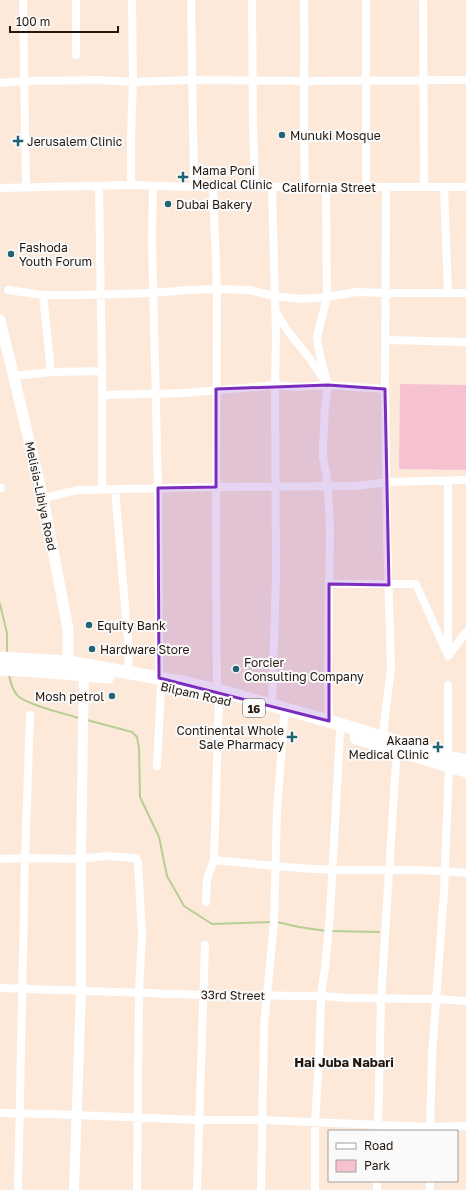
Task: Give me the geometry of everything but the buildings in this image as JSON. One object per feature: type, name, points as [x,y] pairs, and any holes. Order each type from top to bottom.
[{"type":"main road","name":"Melisia-Libiya Road","points":[[0,320],[43,498],[68,629],[69,668]]},
{"type":"main road","points":[[0,658],[37,665]]},
{"type":"main road","name":"Bilpam Road","points":[[37,665],[160,681],[218,694],[284,717],[340,733],[382,741],[449,762],[466,771]]},
{"type":"main road","points":[[0,669],[37,665]]},
{"type":"main road","name":"16","points":[[84,670],[128,673],[160,681]]},
{"type":"main road","name":"16","points":[[218,694],[272,705],[329,721],[382,741]]},
{"type":"main road","name":"16","points":[[449,762],[466,761]]},
{"type":"street","points":[[23,0],[26,188]]},
{"type":"street","points":[[76,0],[76,55]]},
{"type":"street","points":[[131,185],[133,82],[132,0]]},
{"type":"street","points":[[191,0],[194,187]]},
{"type":"street","points":[[252,0],[252,81],[255,187]]},
{"type":"street","points":[[304,0],[305,187]]},
{"type":"street","points":[[366,0],[366,187]]},
{"type":"street","points":[[423,0],[424,187]]},
{"type":"street","points":[[0,83],[25,81],[98,80],[133,82],[192,80],[466,80]]},
{"type":"street","name":"California Street","points":[[0,188],[131,185],[326,188],[466,187]]},
{"type":"street","points":[[100,186],[102,489]]},
{"type":"street","points":[[153,186],[152,241],[158,488],[160,681],[157,766]]},
{"type":"street","points":[[206,902],[207,879],[214,860],[218,694],[216,487],[217,289],[213,187]]},
{"type":"street","points":[[272,187],[276,337],[276,576],[272,705]]},
{"type":"street","points":[[382,741],[391,675],[385,389],[386,187]]},
{"type":"street","points":[[444,187],[448,293]]},
{"type":"street","points":[[326,188],[327,297],[317,337],[321,360],[328,385],[325,407],[323,458],[328,486],[330,530],[328,676],[329,721]]},
{"type":"street","points":[[8,290],[43,295],[154,293],[217,289],[249,290],[274,296],[301,299],[327,297],[356,292],[466,293]]},
{"type":"street","points":[[43,295],[51,372]]},
{"type":"street","points":[[275,310],[287,330],[328,385]]},
{"type":"street","points":[[386,340],[466,342]]},
{"type":"street","points":[[14,376],[51,372],[102,371]]},
{"type":"street","points":[[102,395],[187,393],[216,389],[275,385],[297,387],[328,385],[385,389]]},
{"type":"street","points":[[43,498],[78,490],[357,486],[386,482],[466,480]]},
{"type":"street","points":[[448,481],[448,656]]},
{"type":"street","points":[[115,489],[129,652],[128,673]]},
{"type":"street","points":[[329,584],[416,584],[448,656]]},
{"type":"street","points":[[448,656],[466,632]]},
{"type":"street","points":[[74,1190],[81,990],[81,859],[84,670]]},
{"type":"street","points":[[430,1129],[432,1055],[445,870],[449,762],[448,685]]},
{"type":"street","points":[[18,1190],[25,858],[30,714]]},
{"type":"street","points":[[261,1190],[264,1026],[274,922],[277,812],[284,717]]},
{"type":"street","points":[[315,1190],[315,1122],[321,996],[325,968],[333,870],[340,733]]},
{"type":"street","points":[[378,1128],[381,999],[397,746]]},
{"type":"street","points":[[0,859],[81,859],[105,856],[134,858],[138,862],[142,933],[139,992],[137,1190]]},
{"type":"street","points":[[214,860],[333,870],[445,870],[466,873]]},
{"type":"street","points":[[197,1190],[205,945]]},
{"type":"street","name":"33rd Street","points":[[0,988],[204,995],[321,996],[466,1001]]},
{"type":"street","points":[[0,1114],[77,1115],[199,1120],[262,1120],[315,1122],[378,1128],[430,1129],[466,1126]]},
{"type":"highlighted area","points":[[328,385],[385,389],[389,585],[329,584],[329,721],[159,678],[158,488],[216,487],[216,389]]},
{"type":"green space","points":[[400,384],[466,385],[466,470],[399,469]]},
{"type":"waterway","points":[[0,604],[7,633],[7,654]]},
{"type":"waterway","points":[[9,674],[14,690],[21,698],[36,705],[79,718]]},
{"type":"waterway","points":[[87,720],[132,732],[137,737],[139,748],[140,797],[159,837],[167,876],[184,906],[212,924],[273,922]]},
{"type":"waterway","points":[[277,922],[326,931]]},
{"type":"waterway","points":[[330,931],[379,932]]},
{"type":"place","name":"Munuki Mosque","points":[[282,135]]},
{"type":"place","name":"Jerusalem Clinic","points":[[18,141]]},
{"type":"place","name":"Mama Poni Medical Clinic","points":[[183,177]]},
{"type":"place","name":"Dubai Bakery","points":[[168,204]]},
{"type":"place","name":"Fashoda Youth Forum","points":[[11,254]]},
{"type":"place","name":"Equity Bank","points":[[89,625]]},
{"type":"place","name":"Hardware Store","points":[[92,649]]},
{"type":"place","name":"Forcier Consulting Company","points":[[236,669]]},
{"type":"place","name":"Mosh petrol","points":[[112,696]]},
{"type":"place","name":"Continental Whole Sale Pharmacy","points":[[292,737]]},
{"type":"place","name":"Akaana Medical Clinic","points":[[438,747]]},
{"type":"district","name":"Hai Juba Nabari","points":[[344,1062]]}]
